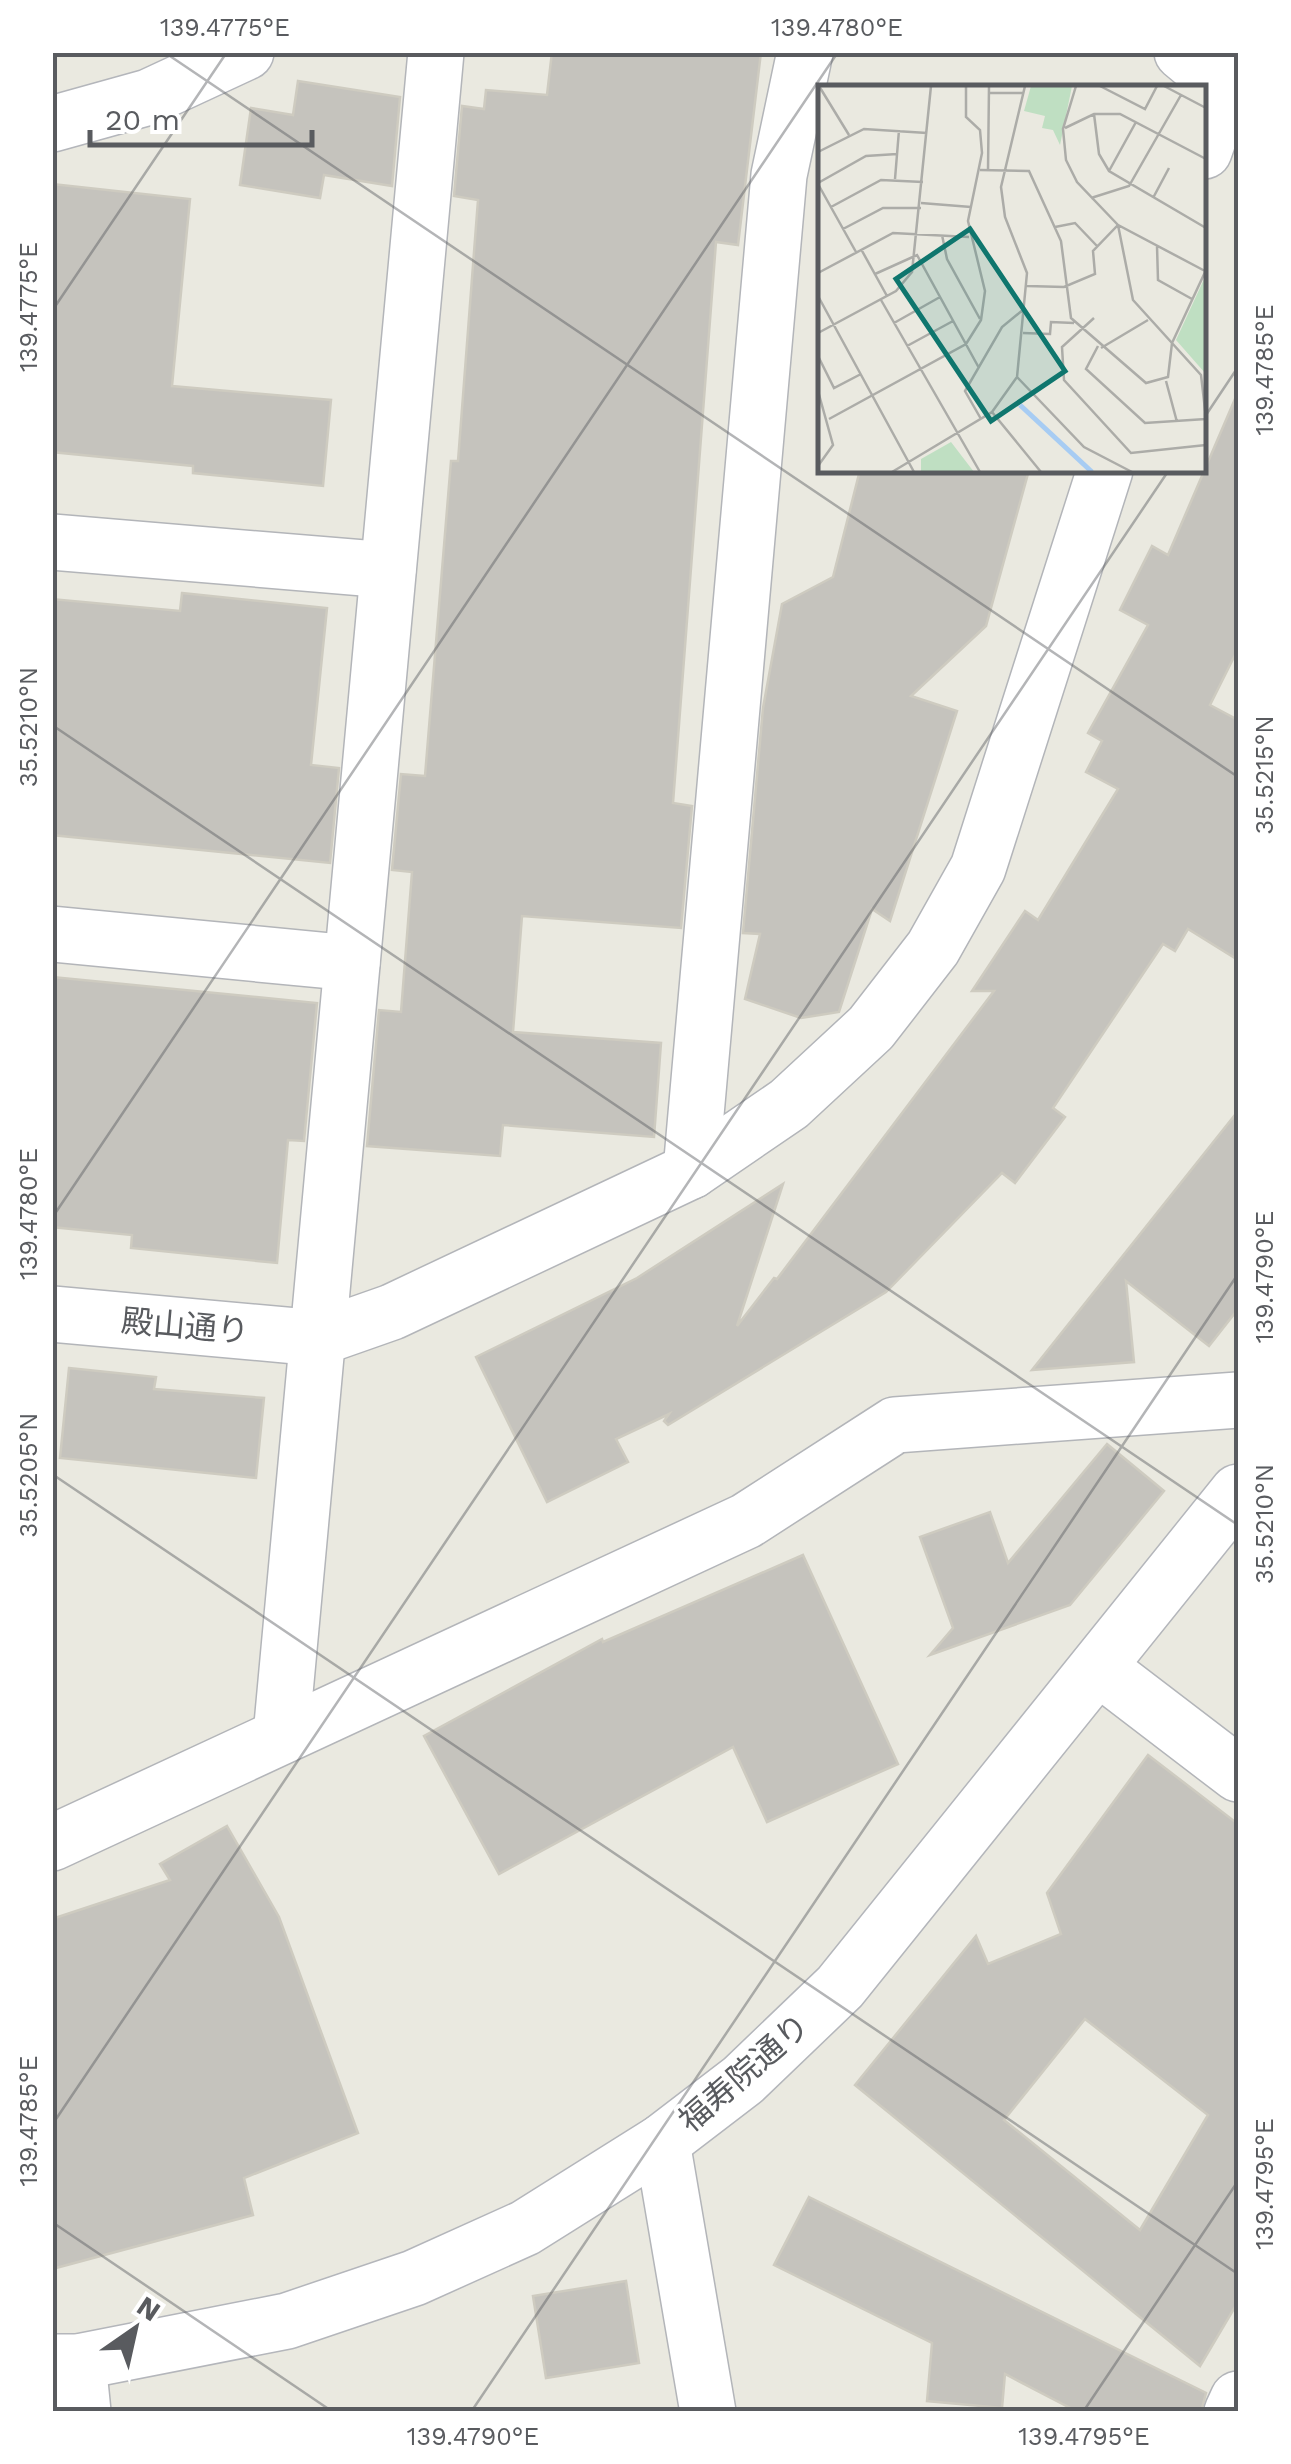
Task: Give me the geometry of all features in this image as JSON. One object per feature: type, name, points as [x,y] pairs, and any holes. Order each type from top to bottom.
[{"type":"street","points":[[52,124],[149,97],[246,52]]},
{"type":"street","points":[[281,1736],[436,52]]},
{"type":"street","points":[[691,1171],[779,175],[805,52]]},
{"type":"street","points":[[1182,52],[1231,70],[1206,145]]},
{"type":"street","points":[[318,1338],[392,1312],[691,1171],[802,1091],[871,1028],[933,948],[978,868],[1104,472]]},
{"type":"street","points":[[52,542],[388,570]]},
{"type":"street","points":[[52,934],[352,963]]},
{"type":"street","name":"殿山通り","points":[[52,1314],[318,1338]]},
{"type":"street","points":[[52,1844],[746,1521],[895,1426],[1238,1400]]},
{"type":"street","name":"福寿院通り","points":[[71,2378],[288,2321],[414,2278],[525,2228],[662,2142],[743,2080],[840,1987],[1238,1492]]},
{"type":"street","points":[[1098,1667],[1238,1774]]},
{"type":"street","points":[[662,2142],[708,2412]]},
{"type":"street","points":[[1232,2412],[1238,2399]]},
{"type":"building","points":[[552,52],[761,52],[738,245],[716,242],[673,803],[692,806],[681,928],[522,916],[513,1032],[661,1043],[654,1137],[503,1125],[500,1156],[367,1146],[379,1010],[401,1012],[412,872],[392,870],[401,774],[425,776],[451,461],[458,461],[478,200],[454,196],[462,106],[484,109],[486,90],[547,95]]},
{"type":"building","points":[[298,81],[400,97],[392,186],[324,175],[320,198],[240,185],[251,108],[293,115]]},
{"type":"building","points":[[52,184],[190,199],[172,386],[331,400],[323,486],[193,473],[193,466],[52,452]]},
{"type":"building","points":[[1238,392],[1238,649],[1210,705],[1238,720],[1238,960],[1188,929],[1175,951],[1163,944],[1053,1108],[1065,1117],[1015,1183],[1002,1173],[886,1292],[668,1425],[664,1421],[669,1414],[616,1439],[628,1462],[547,1502],[476,1357],[637,1278],[783,1184],[737,1326],[777,1279],[994,991],[972,991],[1025,911],[1038,920],[1118,789],[1086,772],[1102,741],[1088,733],[1148,625],[1120,610],[1152,546],[1168,555]]},
{"type":"building","points":[[859,472],[1028,472],[986,626],[911,696],[957,711],[890,921],[872,909],[839,1012],[801,1018],[745,999],[760,934],[743,933],[763,708],[782,604],[833,577]]},
{"type":"building","points":[[182,593],[327,608],[311,765],[339,768],[330,863],[52,835],[52,599],[180,611]]},
{"type":"building","points":[[52,977],[317,1003],[304,1141],[288,1140],[277,1263],[131,1248],[132,1235],[52,1227]]},
{"type":"building","points":[[1238,1111],[1238,1309],[1209,1346],[1126,1281],[1134,1362],[1032,1370]]},
{"type":"building","points":[[69,1368],[156,1377],[154,1389],[264,1398],[256,1478],[60,1458]]},
{"type":"building","points":[[1107,1444],[1164,1491],[1070,1605],[930,1655],[953,1628],[920,1537],[990,1512],[1008,1563]]},
{"type":"building","points":[[803,1555],[898,1764],[767,1822],[733,1747],[499,1874],[424,1736],[602,1639],[603,1642]]},
{"type":"building","points":[[1148,1755],[1238,1824],[1238,2302],[1200,2366],[855,2085],[976,1936],[988,1964],[1061,1934],[1047,1893]],"holes":[[[1085,2019],[1208,2115],[1140,2230],[1004,2120]]]},
{"type":"building","points":[[227,1826],[279,1917],[358,2133],[244,2178],[253,2215],[52,2269],[52,1919],[170,1880],[160,1864]]},
{"type":"building","points":[[809,2197],[1206,2393],[1201,2412],[1078,2412],[1005,2374],[1002,2408],[927,2401],[932,2343],[774,2265]]},
{"type":"building","points":[[626,2281],[639,2363],[546,2378],[533,2296]]}]
